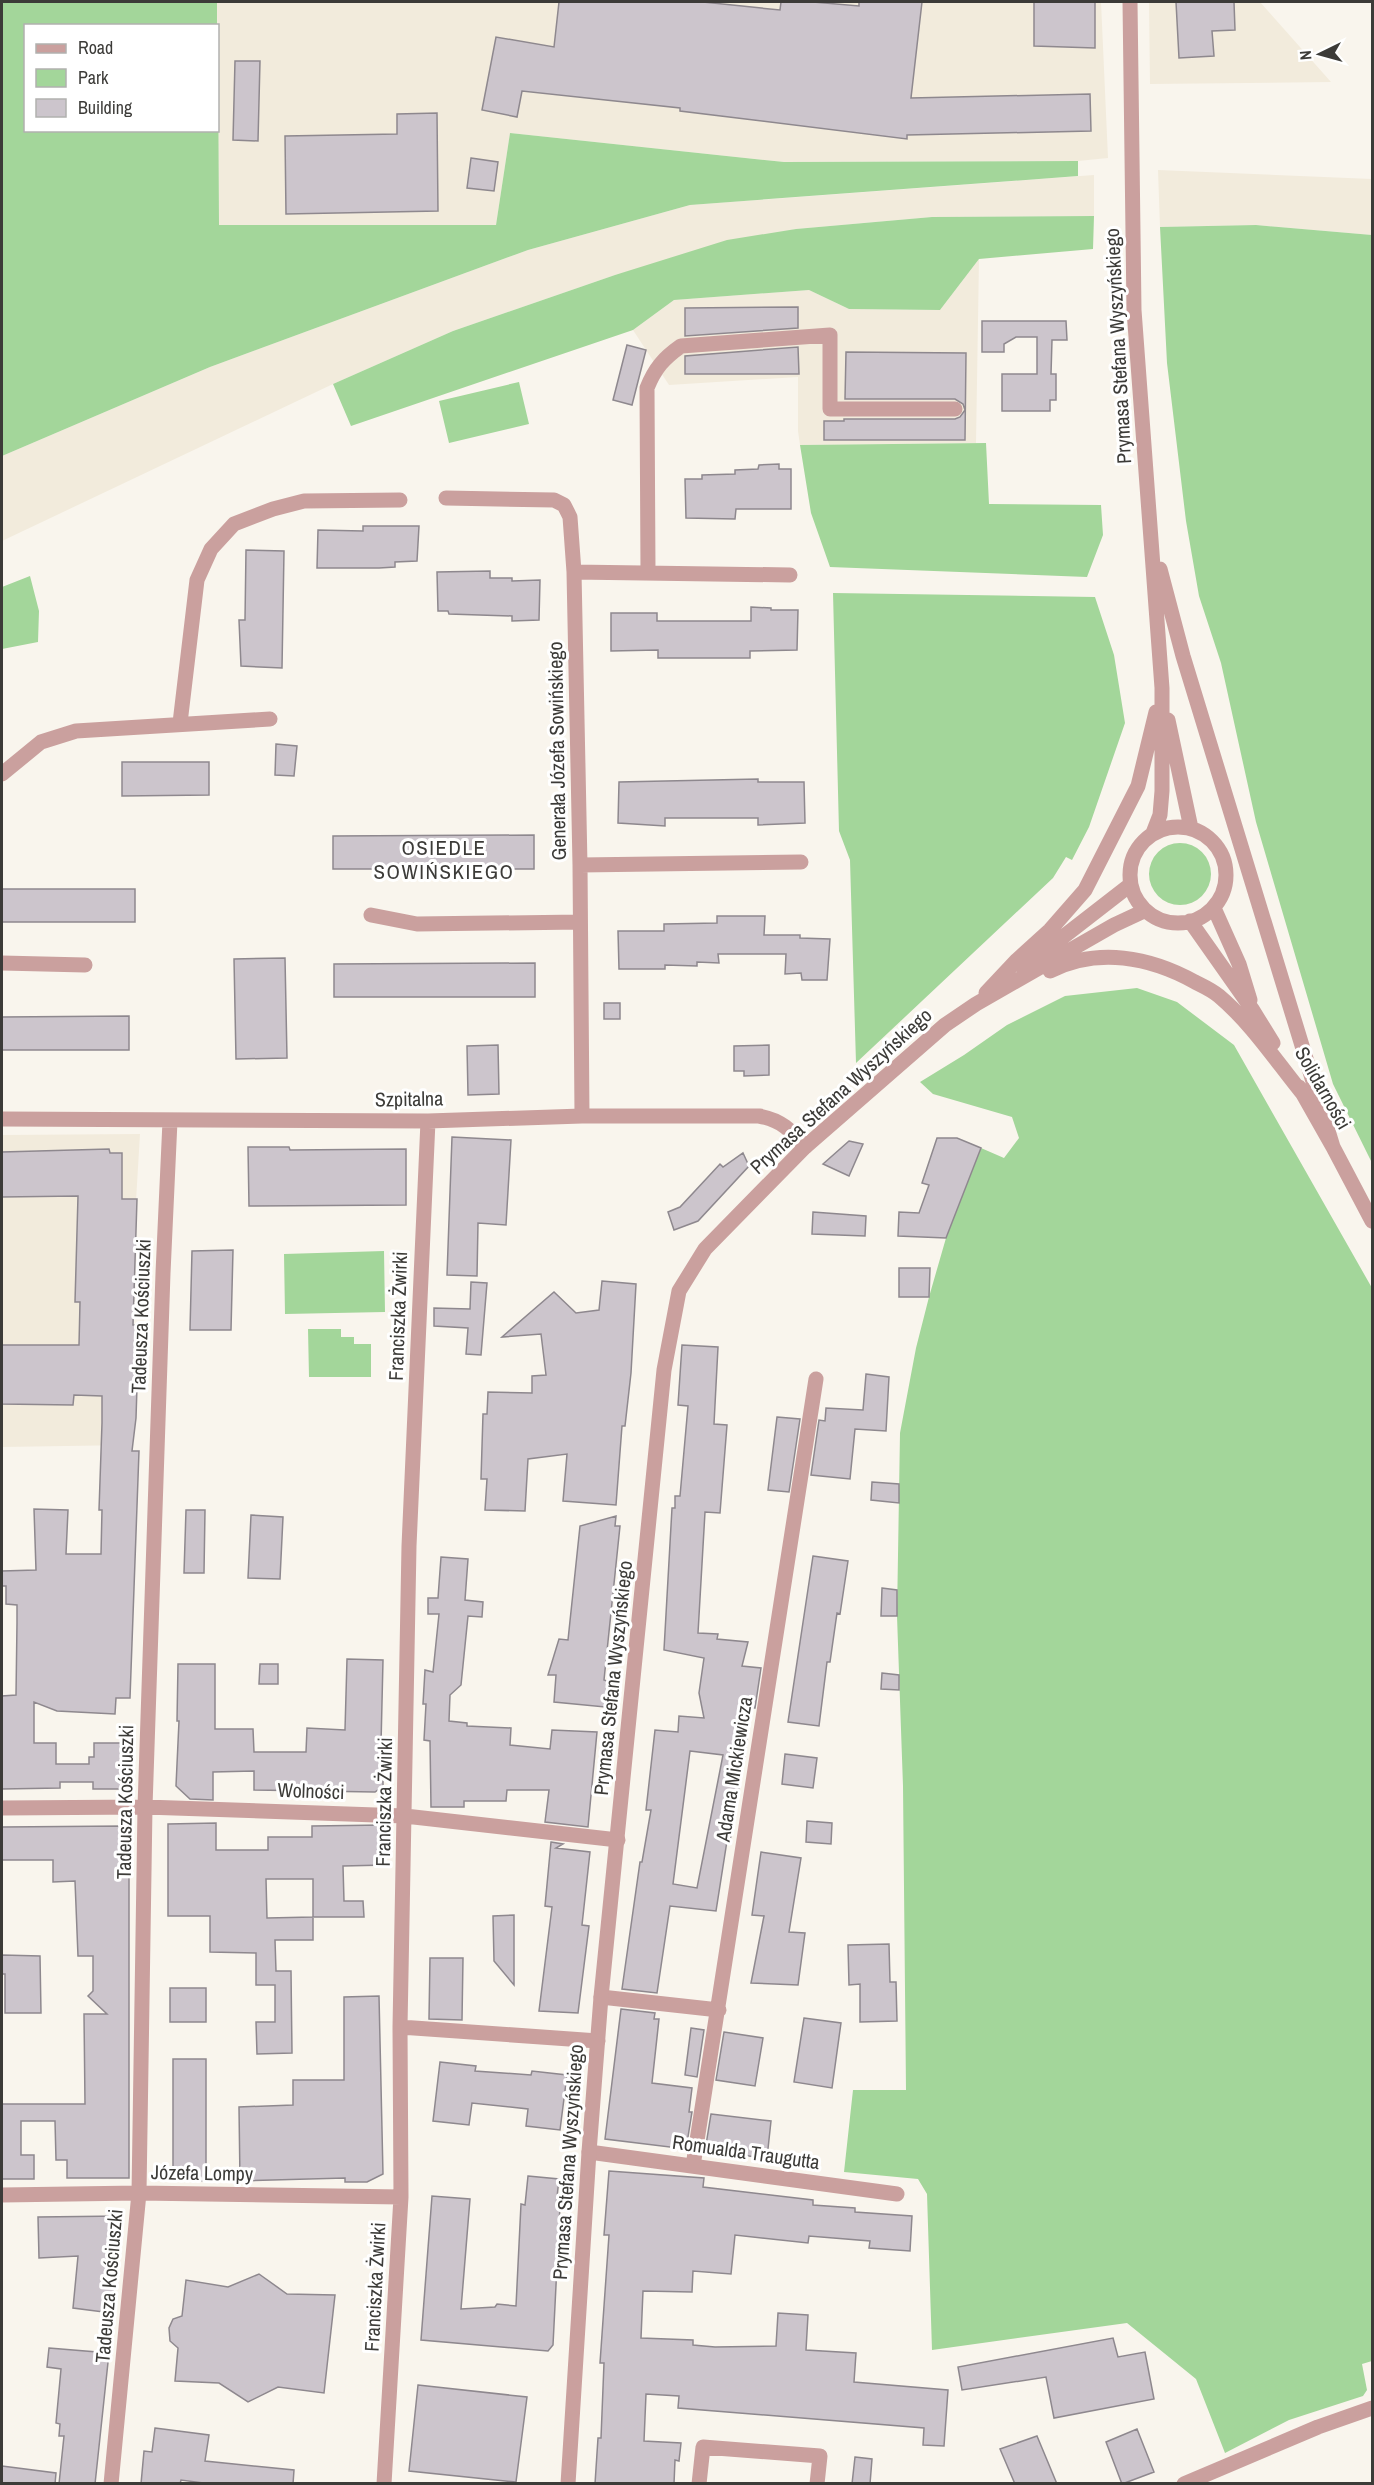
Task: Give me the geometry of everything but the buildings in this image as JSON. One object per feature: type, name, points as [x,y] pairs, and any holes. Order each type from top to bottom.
[{"type":"street","name":"Prymasa Stefana Wyszyńskiego","points":[[1130,2],[1134,310],[1162,688],[1162,791],[1160,814],[1153,833]]},
{"type":"street","points":[[648,572],[646,388],[654,370],[664,358],[681,346],[830,335],[830,409],[955,409]]},
{"type":"street","name":"Generała Józefa Sowińskiego","points":[[446,498],[554,500],[564,505],[570,517],[574,572],[580,865],[582,1116]]},
{"type":"street","points":[[180,723],[197,580],[211,549],[234,524],[273,509],[304,501],[400,500]]},
{"type":"street","points":[[1151,535],[1183,656],[1334,1147]]},
{"type":"street","points":[[574,572],[790,575]]},
{"type":"street","name":"Prymasa Stefana Wyszyńskiego","points":[[1162,688],[1191,828]]},
{"type":"street","points":[[976,1004],[1017,960],[1050,930],[1085,890],[1138,786],[1162,688]]},
{"type":"street","points":[[2,774],[41,742],[76,731],[180,723],[270,720]]},
{"type":"street","points":[[1172,827],[1191,828],[1206,836],[1217,847],[1224,862],[1226,878],[1222,894],[1214,908],[1199,919],[1182,924],[1162,921],[1144,910],[1130,885],[1129,870],[1134,855],[1153,833],[1172,827]]},
{"type":"street","points":[[580,865],[801,862]]},
{"type":"street","name":"Prymasa Stefana Wyszyńskiego","points":[[568,2484],[588,2152],[601,1997],[664,1370],[679,1291],[705,1250],[805,1147],[945,1025],[976,1004],[1130,885]]},
{"type":"street","name":"Solidarności","points":[[1214,908],[1239,964],[1252,1009]]},
{"type":"street","name":"Prymasa Stefana Wyszyńskiego","points":[[976,1004],[1144,910]]},
{"type":"street","points":[[371,915],[417,924],[580,922]]},
{"type":"street","name":"Solidarności","points":[[1190,921],[1252,1009],[1334,1147],[1372,1221]]},
{"type":"street","points":[[976,1004],[1061,965],[1092,957],[1138,959],[1174,971],[1217,994],[1243,1018],[1303,1094]]},
{"type":"street","points":[[2,963],[85,965]]},
{"type":"street","name":"Szpitalna","points":[[2,1119],[428,1121],[582,1116],[759,1116],[787,1126],[805,1147]]},
{"type":"street","name":"Tadeusza Kościuszki","points":[[111,2484],[139,2193],[145,1807],[162,1285],[170,1121]]},
{"type":"street","name":"Franciszka Żwirki","points":[[384,2484],[401,2197],[400,2027],[409,1546],[428,1121]]},
{"type":"street","name":"Adama Mickiewicza","points":[[693,2166],[816,1379]]},
{"type":"street","name":"Wolności","points":[[2,1808],[145,1807],[405,1816],[618,1840]]},
{"type":"street","points":[[601,1997],[719,2010]]},
{"type":"street","points":[[400,2027],[598,2041]]},
{"type":"street","name":"Romualda Traugutta","points":[[588,2152],[897,2194]]},
{"type":"street","name":"Józefa Lompy","points":[[2,2195],[139,2193],[401,2197]]},
{"type":"street","points":[[1184,2484],[1318,2427],[1372,2408]]},
{"type":"street","points":[[699,2484],[703,2447],[820,2457],[817,2484]]},
{"type":"shaded area","points":[[217,2],[1101,2],[1108,158],[1078,161],[784,162],[510,133],[496,225],[219,225],[219,24]]},
{"type":"shaded area","points":[[1149,2],[1260,2],[1331,82],[1150,84]]},
{"type":"shaded area","points":[[1158,170],[1372,179],[1372,235],[1256,225],[1160,227]]},
{"type":"shaded area","points":[[1094,175],[1094,216],[932,217],[796,229],[615,275],[453,331],[333,384],[2,541],[2,456],[210,367],[528,250],[690,205]]},
{"type":"shaded area","points":[[979,259],[976,443],[800,445],[798,377],[669,385],[633,330],[674,300],[809,290],[849,309],[940,310]]},
{"type":"shaded area","points":[[140,1134],[136,1201],[131,1445],[2,1447],[2,1135]]},
{"type":"green space","points":[[2,2],[217,2],[217,24],[24,24],[24,132],[218,132],[219,225],[496,225],[510,133],[784,162],[1078,161],[1078,176],[690,205],[528,250],[210,367],[2,456]]},
{"type":"green space","points":[[1094,216],[1093,249],[979,259],[940,310],[849,309],[809,290],[674,300],[633,330],[351,426],[333,384],[453,331],[615,275],[727,240],[796,229],[932,217]]},
{"type":"green space","points":[[1256,225],[1372,235],[1372,1163],[1333,1084],[1256,822],[1221,663],[1199,596],[1186,521],[1167,363],[1160,227]]},
{"type":"green space","points":[[519,382],[529,424],[449,443],[439,401]]},
{"type":"green space","points":[[986,443],[989,504],[1101,505],[1103,535],[1087,577],[830,567],[811,513],[800,445]]},
{"type":"green space","points":[[30,576],[39,611],[38,642],[2,649],[2,587]]},
{"type":"green space","points":[[833,593],[1095,597],[1114,655],[1125,723],[1089,827],[1072,860],[1066,857],[1053,878],[856,1063],[850,860],[839,831]]},
{"type":"green space","points":[[1180,843],[1192,845],[1202,852],[1209,862],[1211,874],[1209,886],[1202,896],[1192,903],[1180,905],[1168,903],[1158,896],[1151,886],[1149,874],[1151,862],[1158,852],[1168,845]]},
{"type":"green space","points":[[1137,988],[1177,1002],[1234,1045],[1372,1288],[1372,2361],[1362,2364],[1367,2390],[1363,2396],[1289,2420],[1225,2453],[1196,2379],[1127,2323],[932,2350],[927,2194],[918,2179],[844,2172],[853,2090],[906,2090],[903,1786],[897,1616],[900,1433],[916,1348],[929,1297],[946,1238],[981,1148],[1004,1158],[1019,1138],[1012,1117],[933,1094],[920,1082],[1007,1025],[1065,996]]},
{"type":"green space","points":[[384,1251],[385,1312],[285,1314],[284,1254]]},
{"type":"green space","points":[[308,1329],[341,1329],[341,1337],[354,1337],[354,1344],[371,1344],[371,1377],[309,1377]]},
{"type":"district","name":"OSIEDLE SOWIŃSKIEGO","points":[[444,860]]}]
